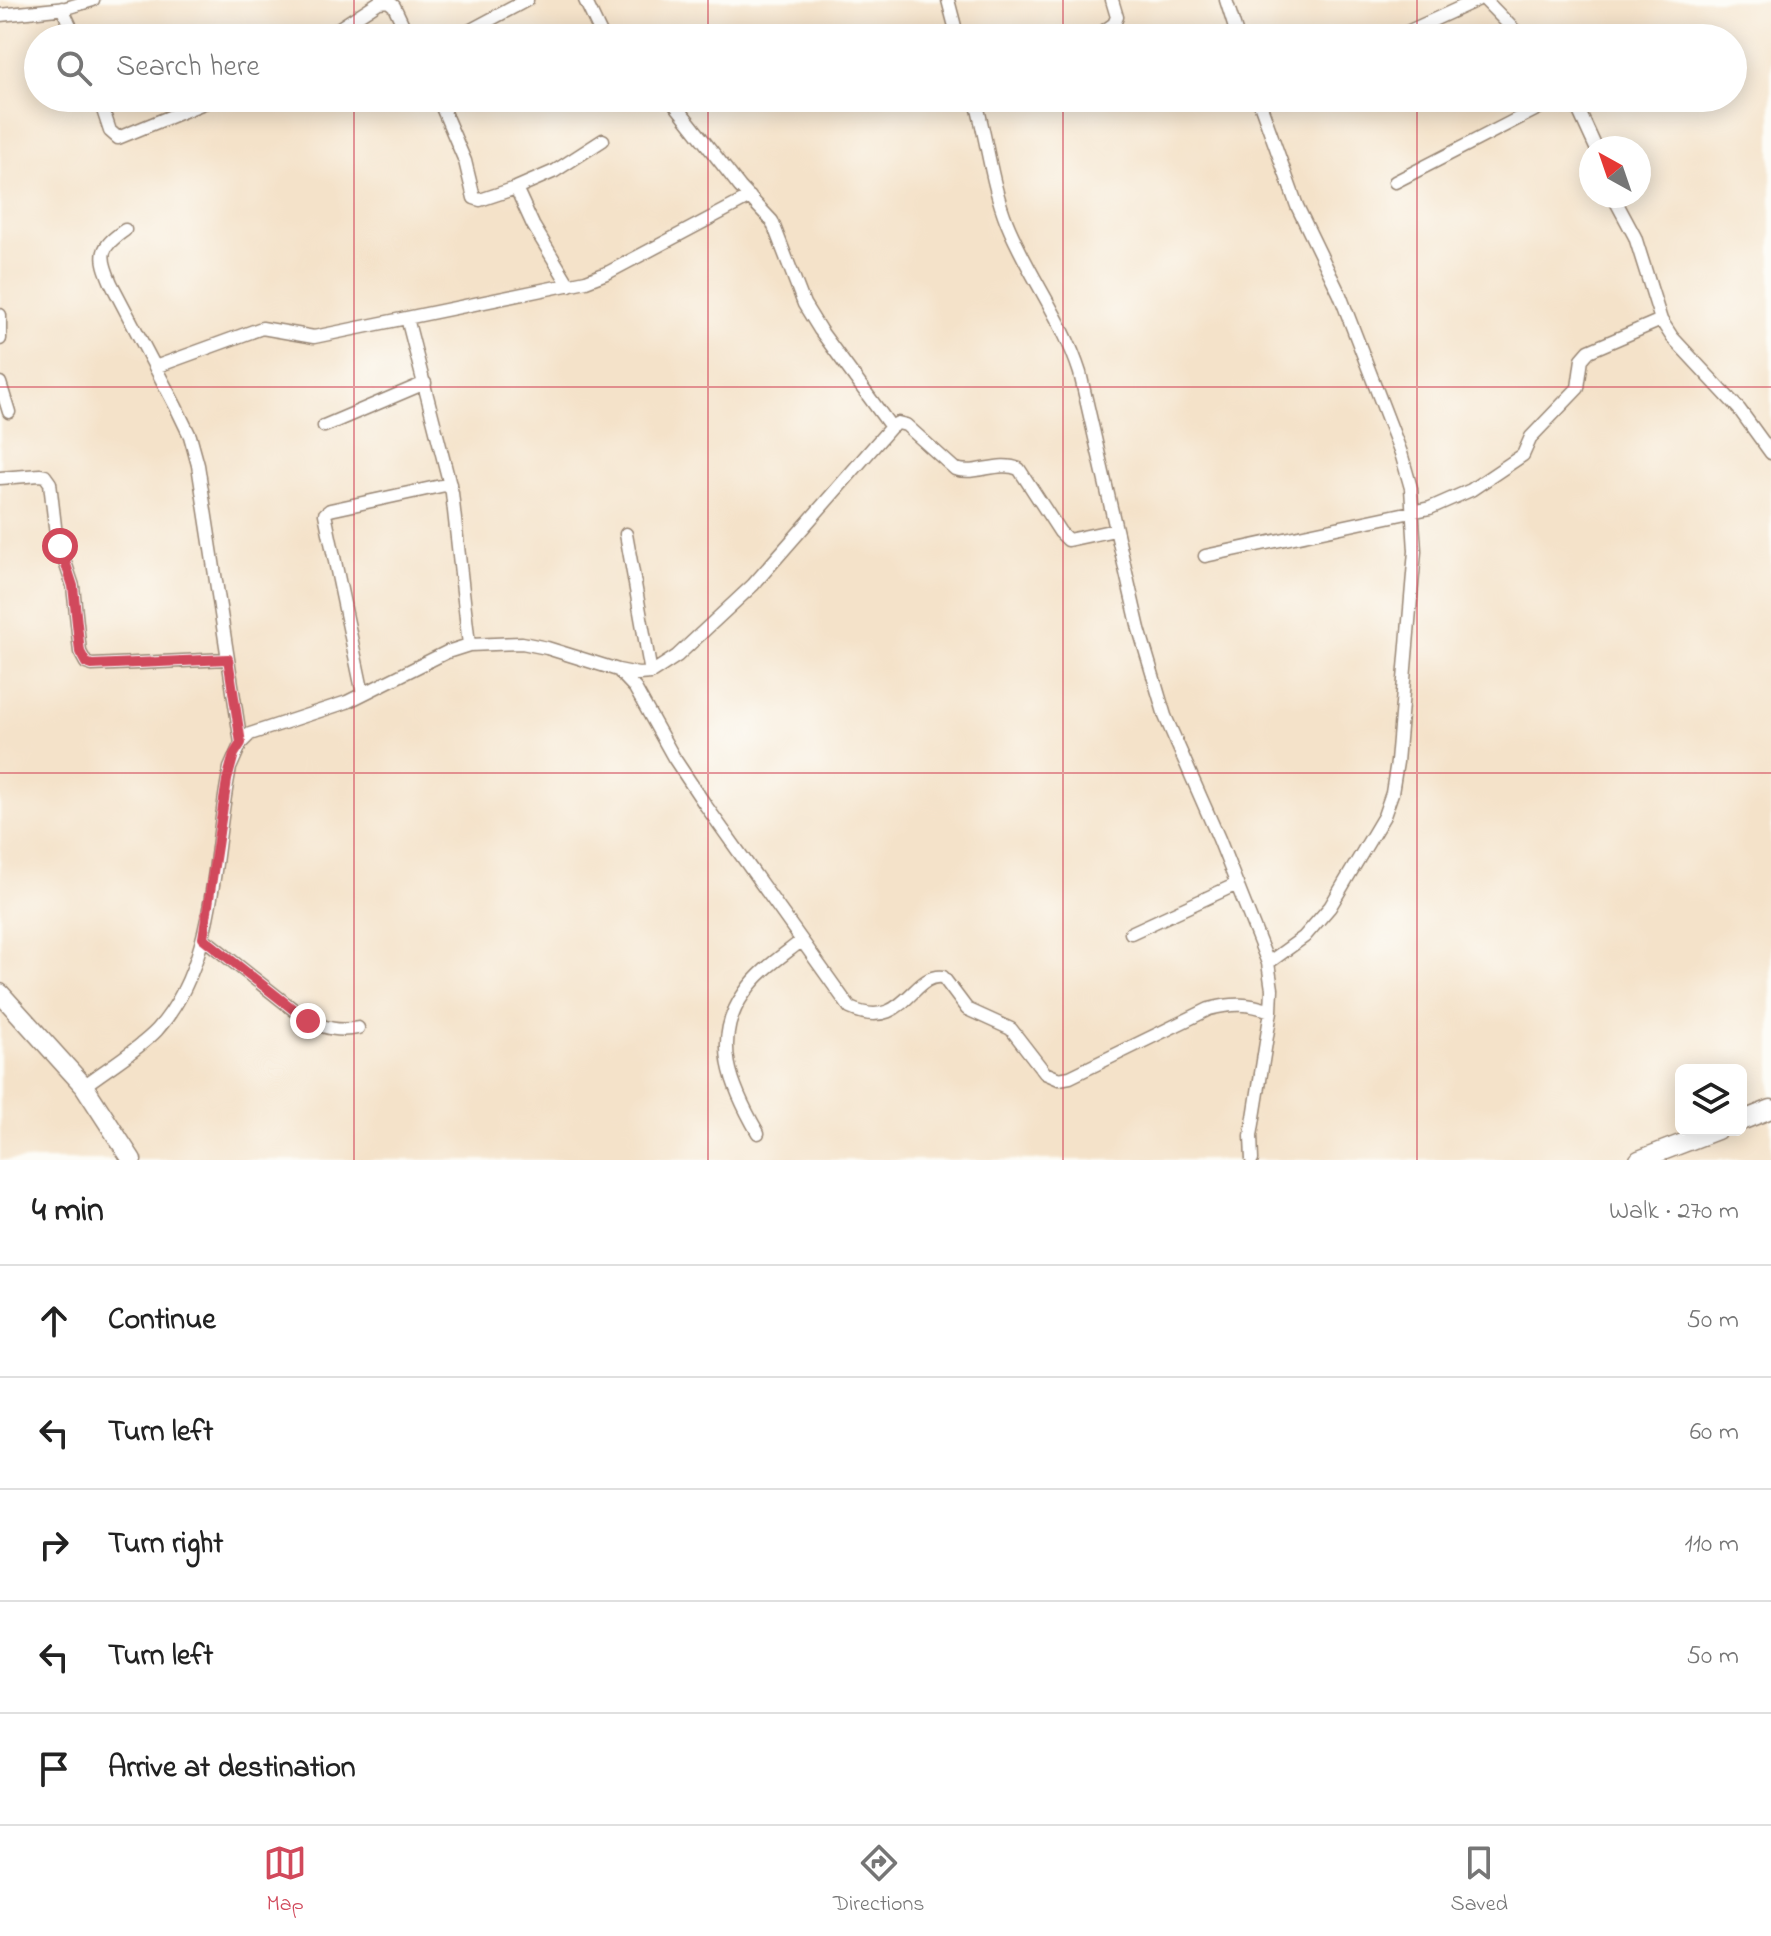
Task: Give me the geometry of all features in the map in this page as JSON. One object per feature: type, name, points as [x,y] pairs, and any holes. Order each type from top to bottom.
[{"type":"street","points":[[0,15],[62,8],[93,0]]},
{"type":"street","points":[[482,24],[527,0]]},
{"type":"street","points":[[585,0],[596,24]]},
{"type":"street","points":[[948,0],[954,24]]},
{"type":"street","points":[[1112,0],[1117,17],[1114,24]]},
{"type":"street","points":[[1226,0],[1234,24]]},
{"type":"street","points":[[1425,24],[1477,0]]},
{"type":"street","points":[[1485,0],[1508,24]]},
{"type":"street","points":[[347,24],[385,1],[392,3],[402,24]]},
{"type":"street","points":[[62,8],[69,24]]},
{"type":"street","points":[[104,112],[110,131],[118,138],[182,112]]},
{"type":"street","points":[[444,112],[465,161],[474,198],[480,200],[555,171],[603,140]]},
{"type":"street","points":[[681,112],[772,221],[798,292],[812,317],[891,427]]},
{"type":"street","points":[[979,112],[1001,207],[1077,361],[1139,629],[1165,716],[1268,963],[1271,1011],[1251,1136],[1252,1160]]},
{"type":"street","points":[[1264,112],[1297,206],[1340,295],[1401,453],[1411,488],[1415,551],[1397,762],[1384,816],[1330,907],[1304,937],[1268,963]]},
{"type":"street","points":[[1395,182],[1531,112]]},
{"type":"street","points":[[1579,112],[1590,136]]},
{"type":"street","points":[[516,188],[533,225],[569,285]]},
{"type":"street","points":[[155,367],[262,328],[314,337],[569,285],[609,272],[750,197]]},
{"type":"street","points":[[1619,208],[1635,237],[1661,320],[1672,337],[1747,419],[1771,453]]},
{"type":"street","points":[[125,230],[108,241],[103,250],[103,260],[111,283],[190,436],[198,465],[241,743]]},
{"type":"street","points":[[0,315],[0,339]]},
{"type":"street","points":[[407,318],[450,484],[469,645]]},
{"type":"street","points":[[1205,556],[1451,501],[1519,459],[1531,437],[1578,388],[1582,359],[1589,351],[1661,320]]},
{"type":"street","points":[[0,383],[9,412]]},
{"type":"street","points":[[324,426],[425,383]]},
{"type":"street","points":[[84,1086],[156,1031],[185,989],[203,938],[227,780],[234,754],[250,734],[317,713],[447,652],[469,645],[522,643],[618,670],[651,673],[677,656],[753,585],[891,427],[898,423],[906,425],[946,463],[965,473],[1002,466],[1019,469],[1068,540],[1115,530]]},
{"type":"street","points":[[0,478],[40,475],[50,483],[56,535],[70,573],[80,652],[86,663],[228,659]]},
{"type":"street","points":[[363,694],[325,514],[330,510],[450,484]]},
{"type":"street","points":[[626,534],[651,673]]},
{"type":"street","points":[[618,670],[635,688],[674,758],[850,1008],[865,1015],[881,1014],[898,1006],[929,979],[943,977],[967,1009],[1011,1029],[1045,1073],[1059,1079],[1070,1077],[1209,1009],[1249,1004],[1271,1011]]},
{"type":"street","points":[[1131,933],[1237,884]]},
{"type":"street","points":[[203,938],[308,1021],[343,1031],[358,1028]]},
{"type":"street","points":[[758,1133],[732,1081],[727,1037],[733,1013],[744,992],[801,941]]},
{"type":"street","points":[[0,993],[84,1086],[132,1160]]},
{"type":"street","points":[[1747,1119],[1771,1109]]},
{"type":"street","points":[[1639,1160],[1701,1136]]},
{"type":"route","points":[[60,546],[73,586],[80,652],[86,663],[228,659],[241,743],[234,754],[227,780],[203,938],[308,1021]]}]
